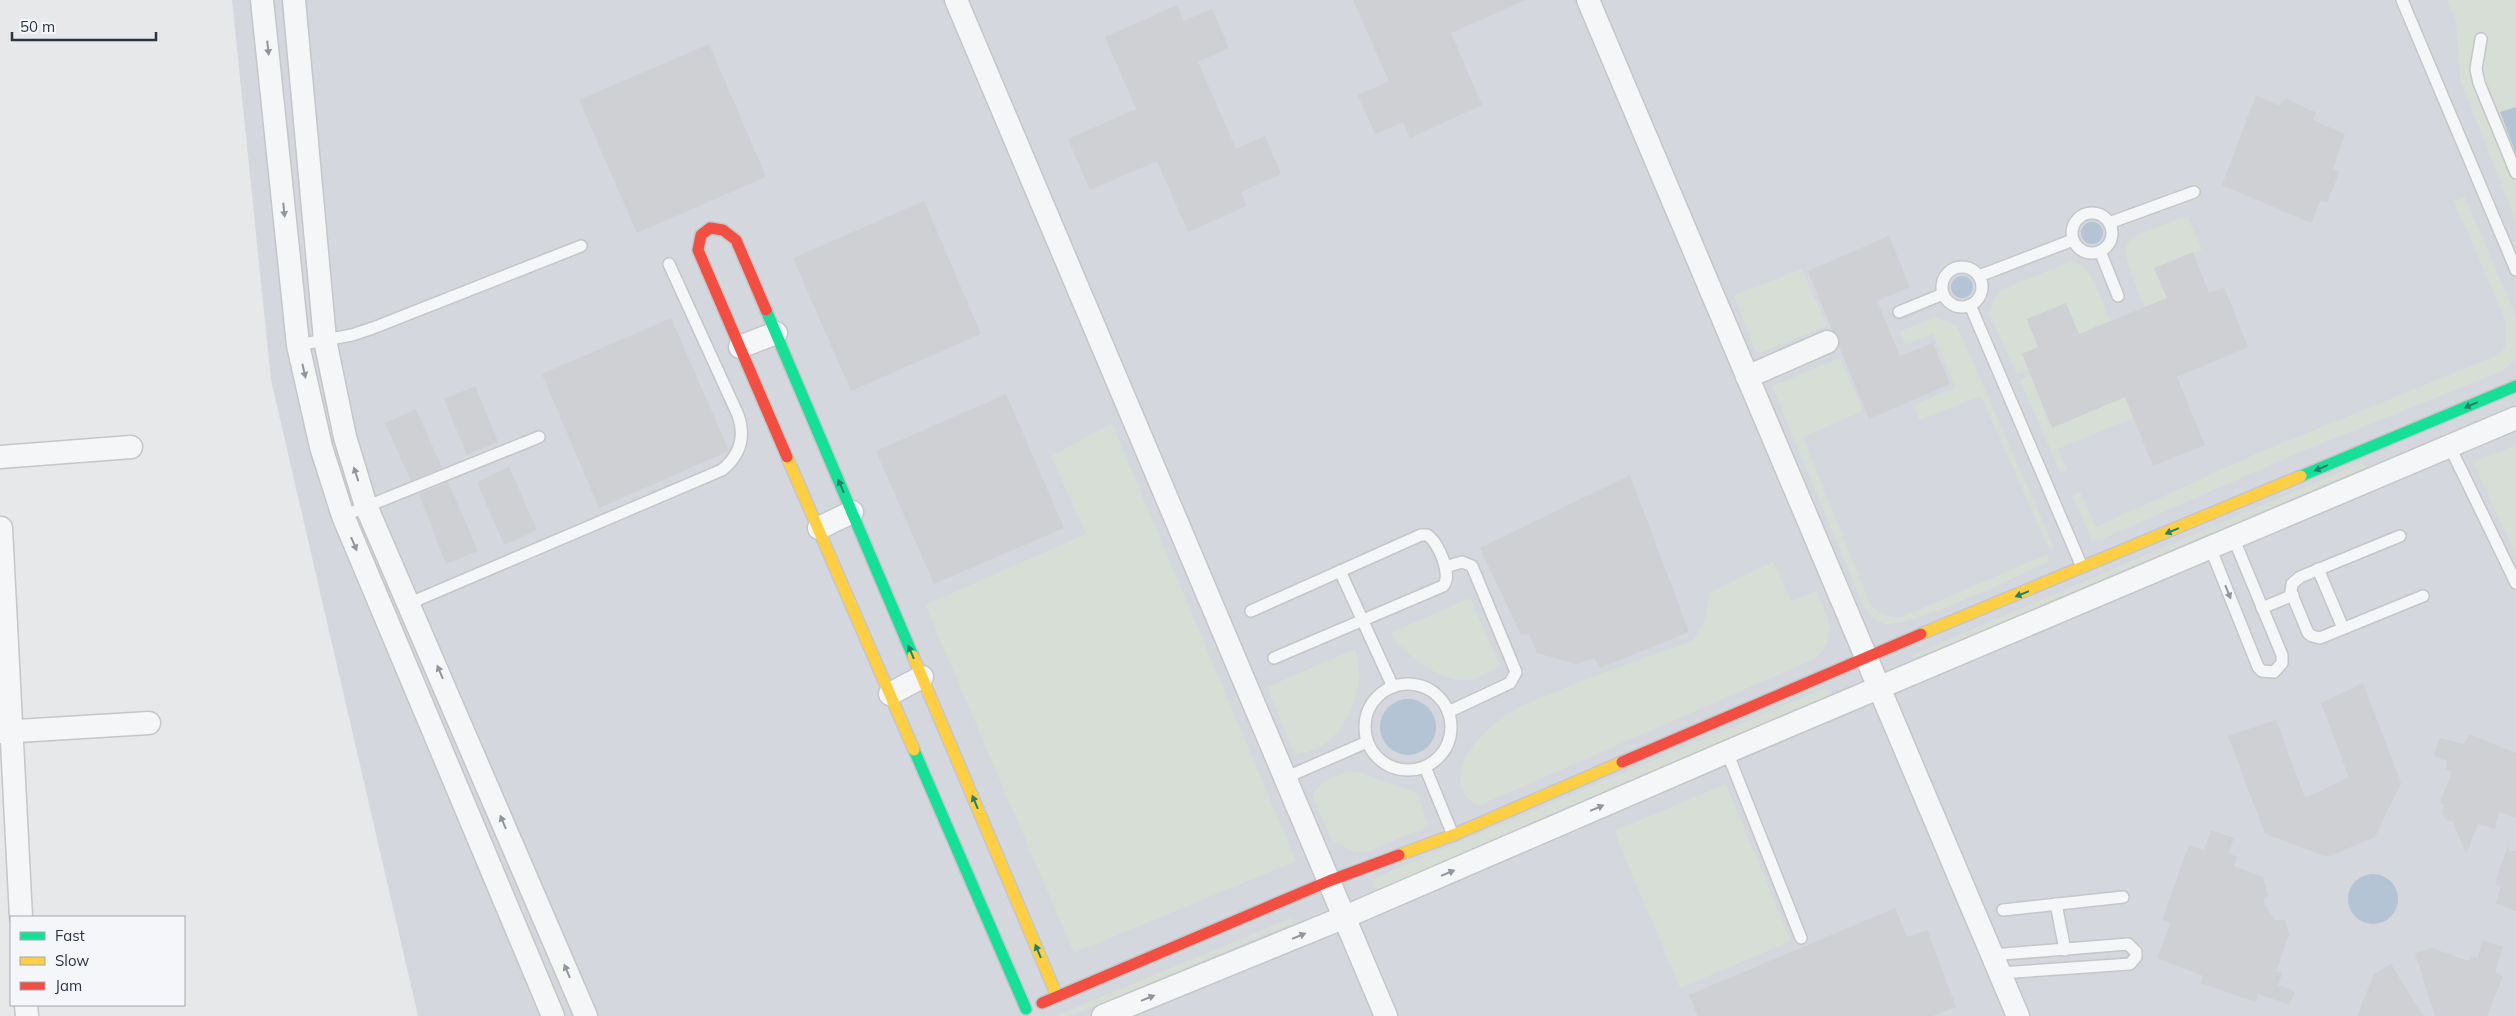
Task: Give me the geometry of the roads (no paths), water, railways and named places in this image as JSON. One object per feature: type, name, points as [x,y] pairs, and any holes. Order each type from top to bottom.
[{"type":"street","points":[[262,0],[298,345],[321,448],[343,516],[553,1016]]},
{"type":"street","points":[[294,0],[325,340],[345,437],[366,506],[410,603],[586,1016]]},
{"type":"street","points":[[956,0],[1287,777],[1386,1016]]},
{"type":"street","points":[[1588,0],[2018,1016]]},
{"type":"street","points":[[1057,996],[736,240],[723,230],[710,228],[700,235],[698,250],[890,694],[1022,1011],[1329,882],[1453,835],[1866,657],[2082,569],[2516,386]]},
{"type":"street","points":[[740,347],[776,333]]},
{"type":"street","points":[[1748,377],[1827,342]]},
{"type":"street","points":[[1103,1016],[1345,917],[1879,687],[2384,472],[2516,418]]},
{"type":"street","points":[[0,457],[131,447]]},
{"type":"street","points":[[2371,447],[2384,472]]},
{"type":"street","points":[[819,528],[852,512]]},
{"type":"street","points":[[1,528],[5,732],[21,916]]},
{"type":"street","points":[[890,694],[922,677]]},
{"type":"street","points":[[5,732],[149,722]]},
{"type":"lane","points":[[2402,0],[2516,270]]},
{"type":"lane","points":[[2481,39],[2476,69],[2479,83],[2516,173]]},
{"type":"lane","points":[[2109,223],[2194,192]]},
{"type":"lane","points":[[2092,213],[2102,216],[2109,223],[2112,233],[2108,244],[2100,251],[2090,253],[2080,249],[2073,240],[2072,231],[2075,222],[2083,215],[2092,213]]},
{"type":"lane","points":[[1979,276],[2073,240]]},
{"type":"lane","points":[[298,345],[373,328],[581,246]]},
{"type":"lane","points":[[2100,251],[2118,296]]},
{"type":"lane","points":[[410,603],[722,470],[736,456],[742,436],[738,415],[669,264]]},
{"type":"lane","points":[[1962,266],[1972,270],[1979,276],[1982,287],[1978,298],[1970,305],[1960,307],[1950,303],[1943,294],[1942,284],[1946,275],[1953,269],[1962,266]]},
{"type":"lane","points":[[1899,312],[1943,294]]},
{"type":"lane","points":[[1970,305],[2082,569]]},
{"type":"lane","points":[[343,516],[539,437]]},
{"type":"lane","points":[[2449,445],[2516,583]]},
{"type":"lane","points":[[1251,611],[1421,535],[1431,538],[1445,567],[1448,578],[1443,586],[1274,658]]},
{"type":"lane","points":[[2400,536],[2295,579],[2291,588],[2293,595],[2312,636],[2320,638],[2422,596]]},
{"type":"lane","points":[[2210,547],[2258,667],[2268,673],[2279,669],[2282,656],[2233,537]]},
{"type":"lane","points":[[1445,567],[1462,562],[1472,566],[1516,672],[1510,683],[1448,712]]},
{"type":"lane","points":[[2318,569],[2344,628]]},
{"type":"lane","points":[[1340,571],[1393,687]]},
{"type":"lane","points":[[2262,608],[2293,595]]},
{"type":"lane","points":[[1406,684],[1426,689],[1442,700],[1448,712],[1451,725],[1447,744],[1436,760],[1425,767],[1411,770],[1391,766],[1374,754],[1367,742],[1365,729],[1369,709],[1381,694],[1393,687],[1406,684]]},
{"type":"lane","points":[[1287,777],[1367,742]]},
{"type":"lane","points":[[1727,752],[1801,938]]},
{"type":"lane","points":[[1425,767],[1453,835]]},
{"type":"lane","points":[[2003,910],[2123,897]]},
{"type":"lane","points":[[2056,904],[2066,950]]},
{"type":"lane","points":[[2128,944],[2135,948],[2136,957],[2130,964],[1996,964],[2066,950],[2128,944]]},
{"type":"water","points":[[2516,107],[2516,154],[2500,112]]},
{"type":"water","points":[[2092,222],[2100,225],[2103,233],[2100,241],[2092,244],[2084,241],[2081,233],[2084,225]]},
{"type":"water","points":[[1962,276],[1970,279],[1973,287],[1970,295],[1962,298],[1954,295],[1951,287],[1954,279]]},
{"type":"water","points":[[1402,699],[1414,699],[1424,703],[1432,711],[1436,727],[1432,743],[1424,751],[1414,755],[1402,755],[1392,751],[1384,743],[1380,733],[1380,721],[1384,711],[1392,703]]},
{"type":"water","points":[[2373,874],[2382,876],[2393,885],[2398,899],[2396,908],[2387,919],[2373,924],[2364,922],[2353,913],[2348,899],[2350,890],[2359,879]]}]
